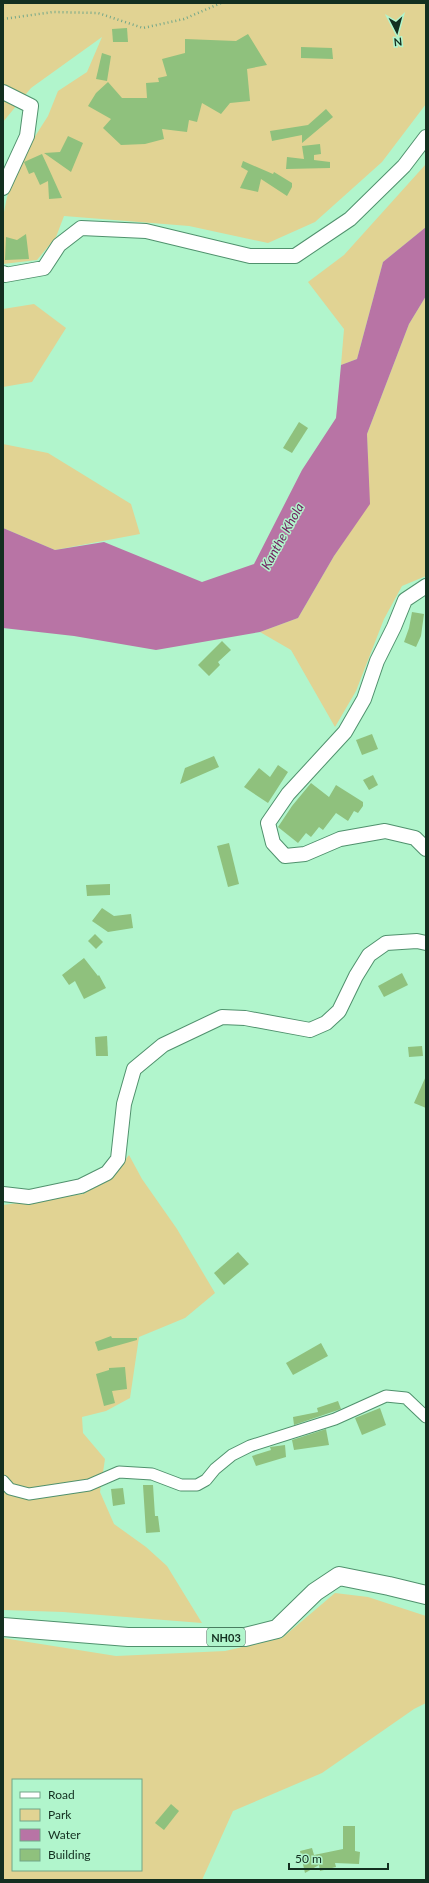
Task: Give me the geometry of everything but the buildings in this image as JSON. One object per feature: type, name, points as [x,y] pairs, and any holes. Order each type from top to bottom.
[{"type":"main road","name":"NH03","points":[[3,1627],[128,1637],[246,1637],[277,1629],[315,1592],[339,1576],[389,1586],[426,1596]]},
{"type":"street","points":[[3,92],[30,106],[26,136],[3,188]]},
{"type":"street","points":[[3,273],[5,275],[44,268],[58,245],[80,228],[146,231],[250,256],[295,256],[350,219],[404,166],[426,137]]},
{"type":"street","points":[[426,586],[405,600],[394,627],[377,661],[364,699],[345,732],[288,794],[268,823],[273,843],[285,856],[305,854],[340,839],[385,831],[415,838],[426,849]]},
{"type":"street","points":[[3,1194],[29,1197],[81,1186],[107,1173],[118,1158],[124,1104],[134,1069],[163,1045],[222,1017],[245,1018],[310,1030],[326,1023],[339,1011],[356,976],[369,955],[386,943],[417,941],[426,943]]},
{"type":"street","points":[[3,1481],[10,1489],[30,1494],[89,1485],[124,1471],[152,1474],[181,1485],[197,1485],[206,1480],[215,1469],[232,1455],[250,1446],[335,1419],[386,1396],[406,1398],[426,1417]]},
{"type":"path","points":[[3,19],[53,12],[98,13],[143,28],[184,19],[221,3]]},
{"type":"green space","points":[[3,3],[426,3],[426,104],[382,162],[315,222],[268,243],[189,226],[64,216],[56,237],[37,260],[3,264],[3,217],[7,197],[25,152],[48,116],[58,91],[87,72],[102,37],[31,88],[3,122]]},
{"type":"green space","points":[[426,164],[426,227],[383,262],[357,359],[341,365],[344,329],[308,282],[344,255]]},
{"type":"green space","points":[[426,296],[426,576],[402,586],[384,619],[356,691],[335,727],[291,650],[260,632],[298,618],[334,556],[369,504],[367,434],[409,324]]},
{"type":"green space","points":[[34,304],[66,328],[32,382],[3,387],[3,309]]},
{"type":"green space","points":[[3,444],[48,453],[131,504],[140,534],[55,550],[3,528]]},
{"type":"green space","points":[[129,1155],[142,1179],[177,1229],[215,1293],[185,1318],[139,1337],[130,1398],[106,1411],[82,1417],[83,1433],[105,1459],[100,1492],[114,1524],[146,1547],[167,1566],[202,1623],[63,1612],[3,1610],[3,1205],[83,1194],[111,1178]]},
{"type":"green space","points":[[335,1593],[368,1597],[426,1616],[426,1703],[414,1709],[322,1773],[233,1811],[202,1880],[3,1880],[3,1638],[116,1656],[225,1651],[282,1638]]},
{"type":"water","name":"Kanthe Khola","points":[[426,227],[426,296],[409,324],[367,434],[370,504],[334,556],[298,618],[260,632],[156,650],[74,636],[3,628],[3,528],[55,550],[104,542],[202,582],[254,564],[302,470],[336,418],[341,365],[357,359],[383,262]]}]
